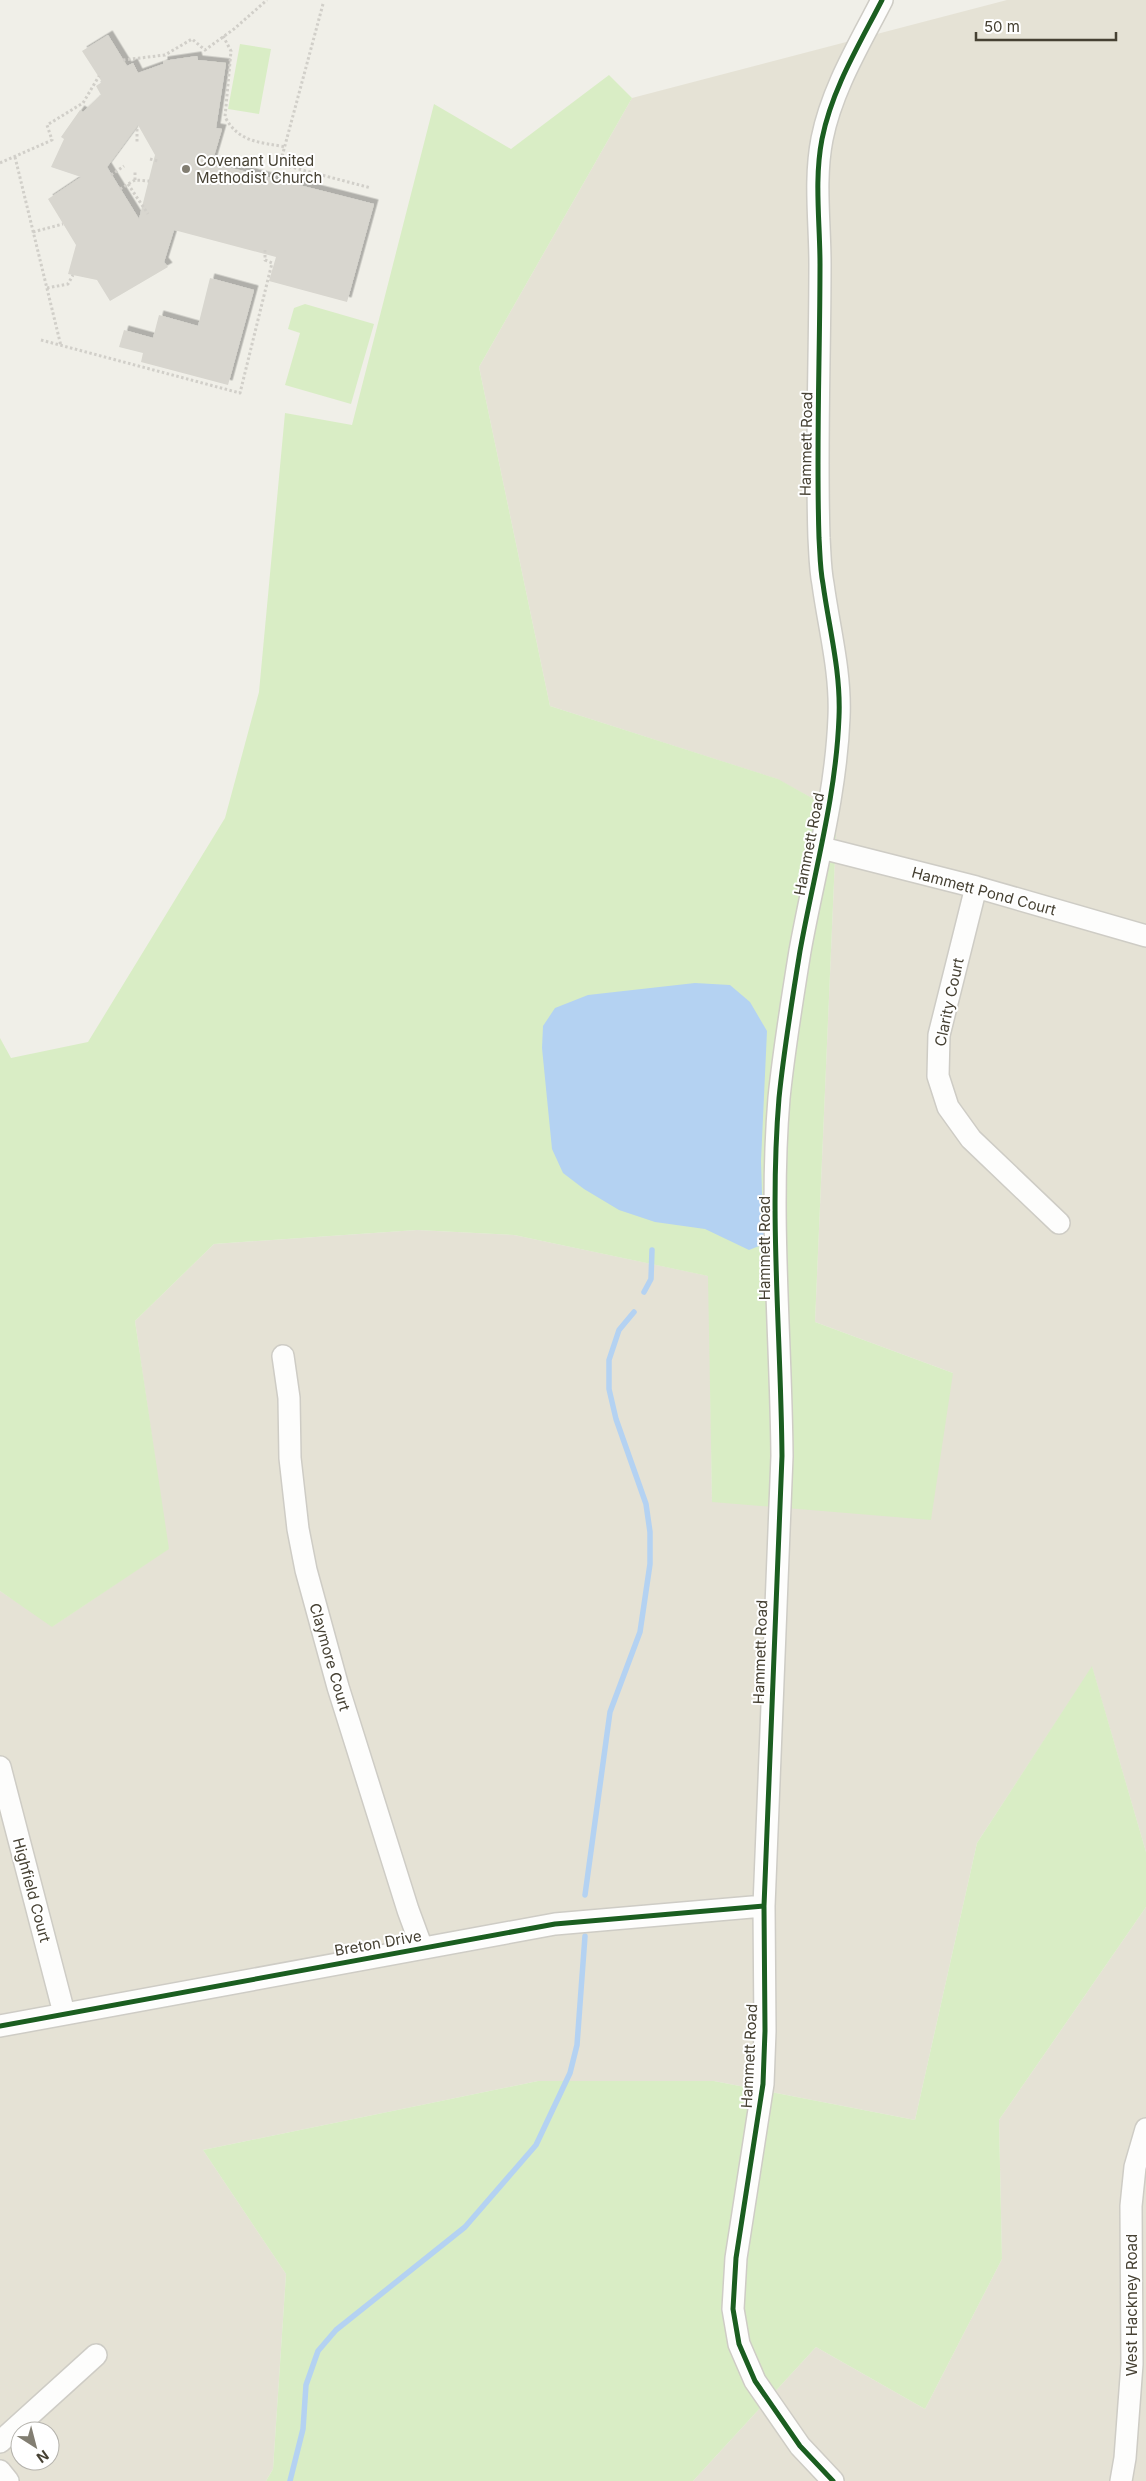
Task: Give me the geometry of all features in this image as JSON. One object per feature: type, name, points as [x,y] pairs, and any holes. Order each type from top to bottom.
[{"type":"street","name":"Hammett Road","points":[[833,2481],[800,2446],[769,2403],[746,2363],[735,2324],[733,2278],[763,2084],[765,2031],[764,1906],[782,1456],[781,1384],[775,1280],[779,1101],[784,1052],[800,950],[831,800],[839,718],[837,663],[822,583],[819,538],[820,262],[818,173],[822,140],[829,112],[842,78],[882,0]]},
{"type":"street","name":"Hammett Pond Court","points":[[822,848],[976,887],[1146,936]]},
{"type":"street","name":"Clarity Court","points":[[976,887],[939,1036],[938,1076],[948,1107],[971,1139],[1059,1223]]},
{"type":"street","name":"Claymore Court","points":[[283,1356],[290,1398],[290,1458],[298,1529],[306,1570],[341,1696],[408,1910],[422,1948]]},
{"type":"street","name":"Highfield Court","points":[[0,1768],[64,2013]]},
{"type":"street","name":"Breton Drive","points":[[0,2026],[555,1924],[764,1906]]},
{"type":"street","name":"West Hackney Road","points":[[1121,2481],[1125,2458],[1132,2364],[1138,2252],[1130,2206],[1136,2167],[1146,2129]]},
{"type":"street","points":[[0,2442],[96,2355]]},
{"type":"street","points":[[0,2471],[8,2481]]},
{"type":"path","points":[[123,60],[166,55],[192,39],[205,50],[267,0]]},
{"type":"path","points":[[323,4],[280,164],[372,188]]},
{"type":"path","points":[[223,36],[231,52],[225,117],[229,125],[242,138],[286,147]]},
{"type":"path","points":[[0,163],[52,140],[47,125],[83,103],[99,76]]},
{"type":"path","points":[[137,130],[137,142]]},
{"type":"path","points":[[15,157],[61,346]]},
{"type":"path","points":[[150,159],[158,161]]},
{"type":"path","points":[[112,175],[124,166]]},
{"type":"path","points":[[135,172],[135,180]]},
{"type":"path","points":[[120,189],[135,180],[148,181]]},
{"type":"path","points":[[128,184],[148,214]]},
{"type":"path","points":[[33,232],[63,224]]},
{"type":"path","points":[[41,340],[240,392],[272,264],[265,260],[266,249]]},
{"type":"path","points":[[47,288],[68,284],[73,275]]},
{"type":"shaded area","points":[[1007,0],[1146,0],[1146,1852],[1092,1667],[977,1843],[915,2120],[714,2081],[538,2081],[203,2150],[286,2274],[273,2469],[266,2481],[0,2481],[0,1591],[53,1626],[168,1549],[135,1321],[214,1244],[417,1230],[514,1235],[709,1276],[712,1502],[953,1373],[815,1322],[837,812],[777,779],[550,706],[479,367],[632,98]]},
{"type":"shaded area","points":[[1146,1907],[1146,2481],[693,2481],[816,2347],[925,2409],[1002,2259],[999,2120]]},
{"type":"green space","points":[[240,44],[271,49],[259,114],[228,109]]},
{"type":"green space","points":[[609,75],[632,98],[479,367],[550,706],[778,779],[837,812],[815,1322],[953,1373],[931,1520],[712,1502],[708,1276],[514,1235],[417,1230],[214,1244],[135,1321],[169,1549],[52,1627],[0,1591],[0,1038],[11,1058],[88,1042],[225,818],[259,692],[285,413],[352,425],[434,104],[511,149]]},
{"type":"green space","points":[[305,304],[374,324],[351,404],[285,385],[300,333],[288,329],[294,308]]},
{"type":"green space","points":[[1092,1666],[1146,1852],[1146,1907],[999,2120],[1002,2259],[925,2409],[816,2347],[693,2481],[266,2481],[273,2469],[286,2274],[203,2150],[538,2081],[714,2081],[915,2120],[977,1843]]},
{"type":"water","points":[[695,983],[730,985],[750,1002],[767,1031],[761,1161],[762,1194],[769,1230],[764,1244],[749,1250],[705,1229],[655,1222],[619,1210],[584,1189],[563,1173],[552,1149],[542,1048],[543,1026],[555,1008],[588,995]]},
{"type":"building","name":"Covenant United Methodist Church","points":[[108,35],[127,66],[133,63],[138,73],[163,64],[163,61],[197,56],[198,60],[226,63],[216,128],[222,129],[212,163],[374,204],[347,302],[269,281],[276,257],[174,230],[164,262],[168,267],[110,301],[97,280],[68,274],[76,245],[48,199],[81,177],[51,167],[64,139],[61,137],[80,110],[83,112],[101,95],[96,86],[102,82],[82,51]],"holes":[[[138,125],[155,155],[139,219],[107,167]]]},
{"type":"building","points":[[210,278],[254,290],[228,385],[141,362],[143,353],[119,347],[124,330],[153,338],[159,315],[198,326]]},
{"type":"waterway","points":[[644,1292],[651,1279],[652,1250]]},
{"type":"waterway","points":[[585,1895],[610,1712],[640,1632],[650,1564],[650,1532],[646,1504],[616,1419],[609,1389],[609,1360],[619,1330],[634,1312]]},
{"type":"waterway","points":[[290,2481],[303,2429],[306,2385],[318,2351],[336,2330],[465,2227],[536,2145],[570,2073],[577,2045],[585,1936]]},
{"type":"cycle path","points":[[833,2481],[800,2446],[755,2381],[739,2344],[733,2309],[736,2258],[763,2084],[765,2031],[764,1906],[782,1456],[775,1232],[776,1143],[786,1043],[800,951],[834,776],[839,717],[838,683],[822,578],[819,538],[820,264],[818,170],[822,139],[832,103],[847,68],[882,0]]},
{"type":"cycle path","points":[[0,2026],[555,1924],[764,1906]]},
{"type":"place","name":"Covenant United Methodist Church","points":[[186,169]]}]
